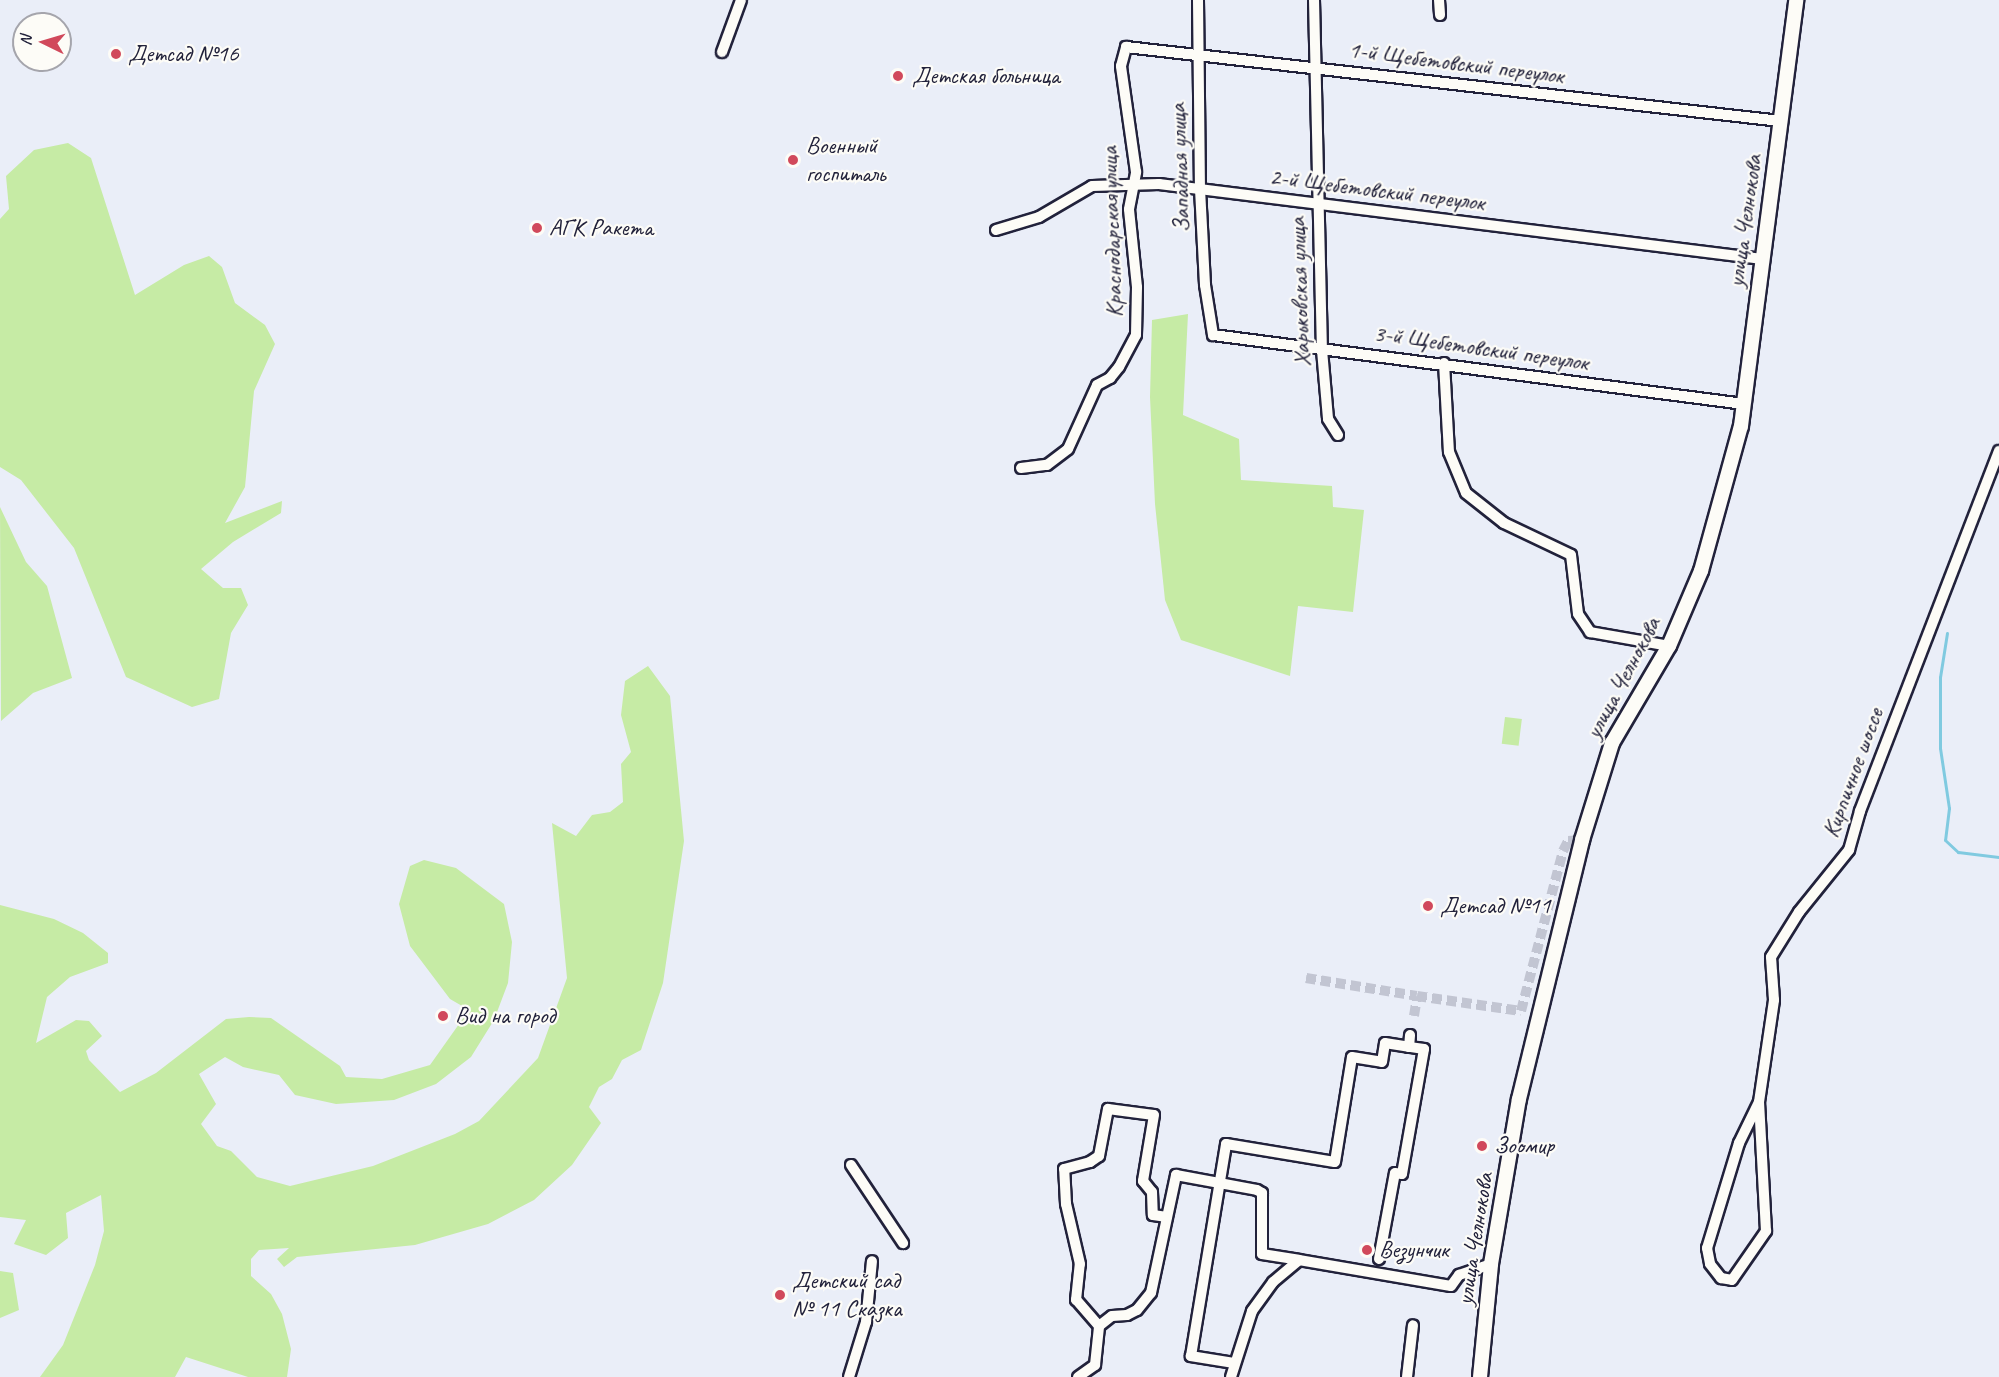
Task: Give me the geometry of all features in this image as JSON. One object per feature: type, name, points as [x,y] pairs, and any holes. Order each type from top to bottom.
[{"type":"main road","name":"улица Челнокова","points":[[1480,1377],[1491,1264],[1533,1034],[1594,794],[1612,743],[1669,646],[1701,571],[1744,404],[1796,0]]},
{"type":"street","points":[[722,52],[741,0]]},
{"type":"street","name":"Западная улица","points":[[1198,0],[1200,189],[1205,285],[1213,335]]},
{"type":"street","name":"Харьковская улица","points":[[1314,0],[1322,350],[1328,419],[1338,435]]},
{"type":"street","points":[[1439,0],[1440,15]]},
{"type":"street","name":"1-й Щебетовский переулок","points":[[1126,47],[1781,121]]},
{"type":"street","name":"Краснодарская улица","points":[[1021,468],[1047,465],[1068,449],[1097,385],[1115,373],[1136,335],[1131,187],[1136,172],[1121,66],[1126,47]]},
{"type":"street","name":"2-й Щебетовский переулок","points":[[996,230],[1039,217],[1092,186],[1131,187],[1159,184],[1762,259]]},
{"type":"street","name":"3-й Щебетовский переулок","points":[[1213,335],[1444,363],[1744,404]]},
{"type":"street","points":[[1444,363],[1449,452],[1466,492],[1504,523],[1571,555],[1578,614],[1590,632],[1669,646]]},
{"type":"street","name":"Кирпичное шоссе","points":[[1759,1102],[1739,1143],[1707,1248],[1710,1264],[1721,1278],[1732,1280],[1766,1232],[1759,1102],[1774,1000],[1771,957],[1799,912],[1849,850],[1860,811],[1999,451]]},
{"type":"street","points":[[1234,1363],[1191,1356],[1226,1144],[1335,1162],[1352,1057],[1382,1062],[1385,1043],[1410,1041],[1424,1049],[1402,1174],[1395,1173],[1379,1260]]},
{"type":"street","points":[[1099,1326],[1076,1300],[1080,1264],[1066,1204],[1064,1169],[1090,1162],[1099,1156],[1108,1109],[1154,1115],[1143,1181],[1152,1192],[1154,1215],[1167,1217]]},
{"type":"street","points":[[851,1165],[903,1244]]},
{"type":"street","points":[[1078,1377],[1095,1365],[1099,1326],[1112,1316],[1127,1315],[1137,1310],[1151,1293],[1176,1175],[1219,1182],[1262,1193],[1262,1254],[1451,1286],[1459,1275],[1491,1264]]},
{"type":"street","points":[[1231,1377],[1252,1311],[1273,1282],[1299,1260]]},
{"type":"street","points":[[849,1377],[866,1322],[872,1261]]},
{"type":"street","points":[[1407,1377],[1413,1325]]},
{"type":"green space","points":[[68,143],[91,158],[135,295],[184,265],[209,256],[222,267],[235,303],[265,325],[275,344],[254,391],[245,487],[225,523],[282,501],[281,513],[233,542],[201,569],[223,588],[241,588],[248,605],[231,633],[219,699],[192,707],[126,677],[74,548],[21,480],[0,467],[0,219],[9,209],[6,176],[34,150]]},
{"type":"green space","points":[[1188,314],[1183,415],[1239,439],[1241,480],[1332,486],[1333,507],[1364,510],[1353,612],[1298,606],[1290,676],[1181,640],[1165,600],[1155,504],[1150,397],[1152,320]]},
{"type":"green space","points":[[0,507],[26,562],[47,586],[72,678],[33,693],[1,721]]},
{"type":"green space","points":[[648,666],[670,696],[684,841],[663,983],[641,1050],[622,1060],[612,1079],[599,1087],[589,1107],[601,1123],[572,1165],[534,1200],[488,1224],[415,1245],[297,1257],[284,1267],[277,1259],[289,1248],[259,1250],[251,1259],[251,1276],[271,1294],[282,1314],[291,1349],[287,1377],[248,1377],[186,1357],[175,1377],[40,1377],[63,1345],[95,1265],[104,1231],[101,1195],[66,1213],[68,1238],[46,1255],[14,1244],[26,1220],[0,1217],[0,905],[54,919],[83,933],[108,953],[108,963],[70,977],[47,997],[36,1043],[76,1020],[89,1021],[102,1036],[86,1051],[89,1060],[120,1092],[156,1073],[226,1019],[249,1017],[271,1018],[340,1066],[346,1077],[382,1079],[430,1065],[469,1010],[450,999],[410,946],[399,904],[410,866],[424,860],[456,868],[504,904],[512,942],[508,983],[494,1020],[471,1057],[436,1084],[394,1100],[336,1104],[295,1095],[279,1075],[243,1067],[225,1057],[199,1074],[216,1104],[201,1124],[217,1146],[231,1151],[257,1177],[290,1186],[373,1166],[455,1134],[479,1121],[538,1058],[567,978],[552,823],[576,836],[592,815],[610,812],[623,802],[621,764],[631,752],[621,715],[625,681]]},
{"type":"green space","points":[[1505,717],[1522,719],[1519,746],[1502,744]]},
{"type":"green space","points":[[0,1271],[13,1273],[19,1310],[0,1318]]},
{"type":"waterway","points":[[1947,633],[1940,677],[1940,748],[1949,808],[1945,840],[1958,852],[1999,857]]},
{"type":"tunnel","points":[[1414,1016],[1417,996],[1521,1011],[1563,851],[1568,841],[1582,840]]},
{"type":"tunnel","points":[[1306,978],[1417,996]]},
{"type":"place","name":"Детсад №16","points":[[116,54]]},
{"type":"place","name":"Детская больница","points":[[898,76]]},
{"type":"place","name":"Военный госпиталь","points":[[793,160]]},
{"type":"place","name":"АГК Ракета","points":[[537,228]]},
{"type":"place","name":"Детсад №11","points":[[1428,906]]},
{"type":"place","name":"Вид на город","points":[[443,1016]]},
{"type":"place","name":"Зоомир","points":[[1482,1146]]},
{"type":"place","name":"Везунчик","points":[[1367,1250]]},
{"type":"place","name":"Детский сад № 11 Сказка","points":[[780,1295]]}]
